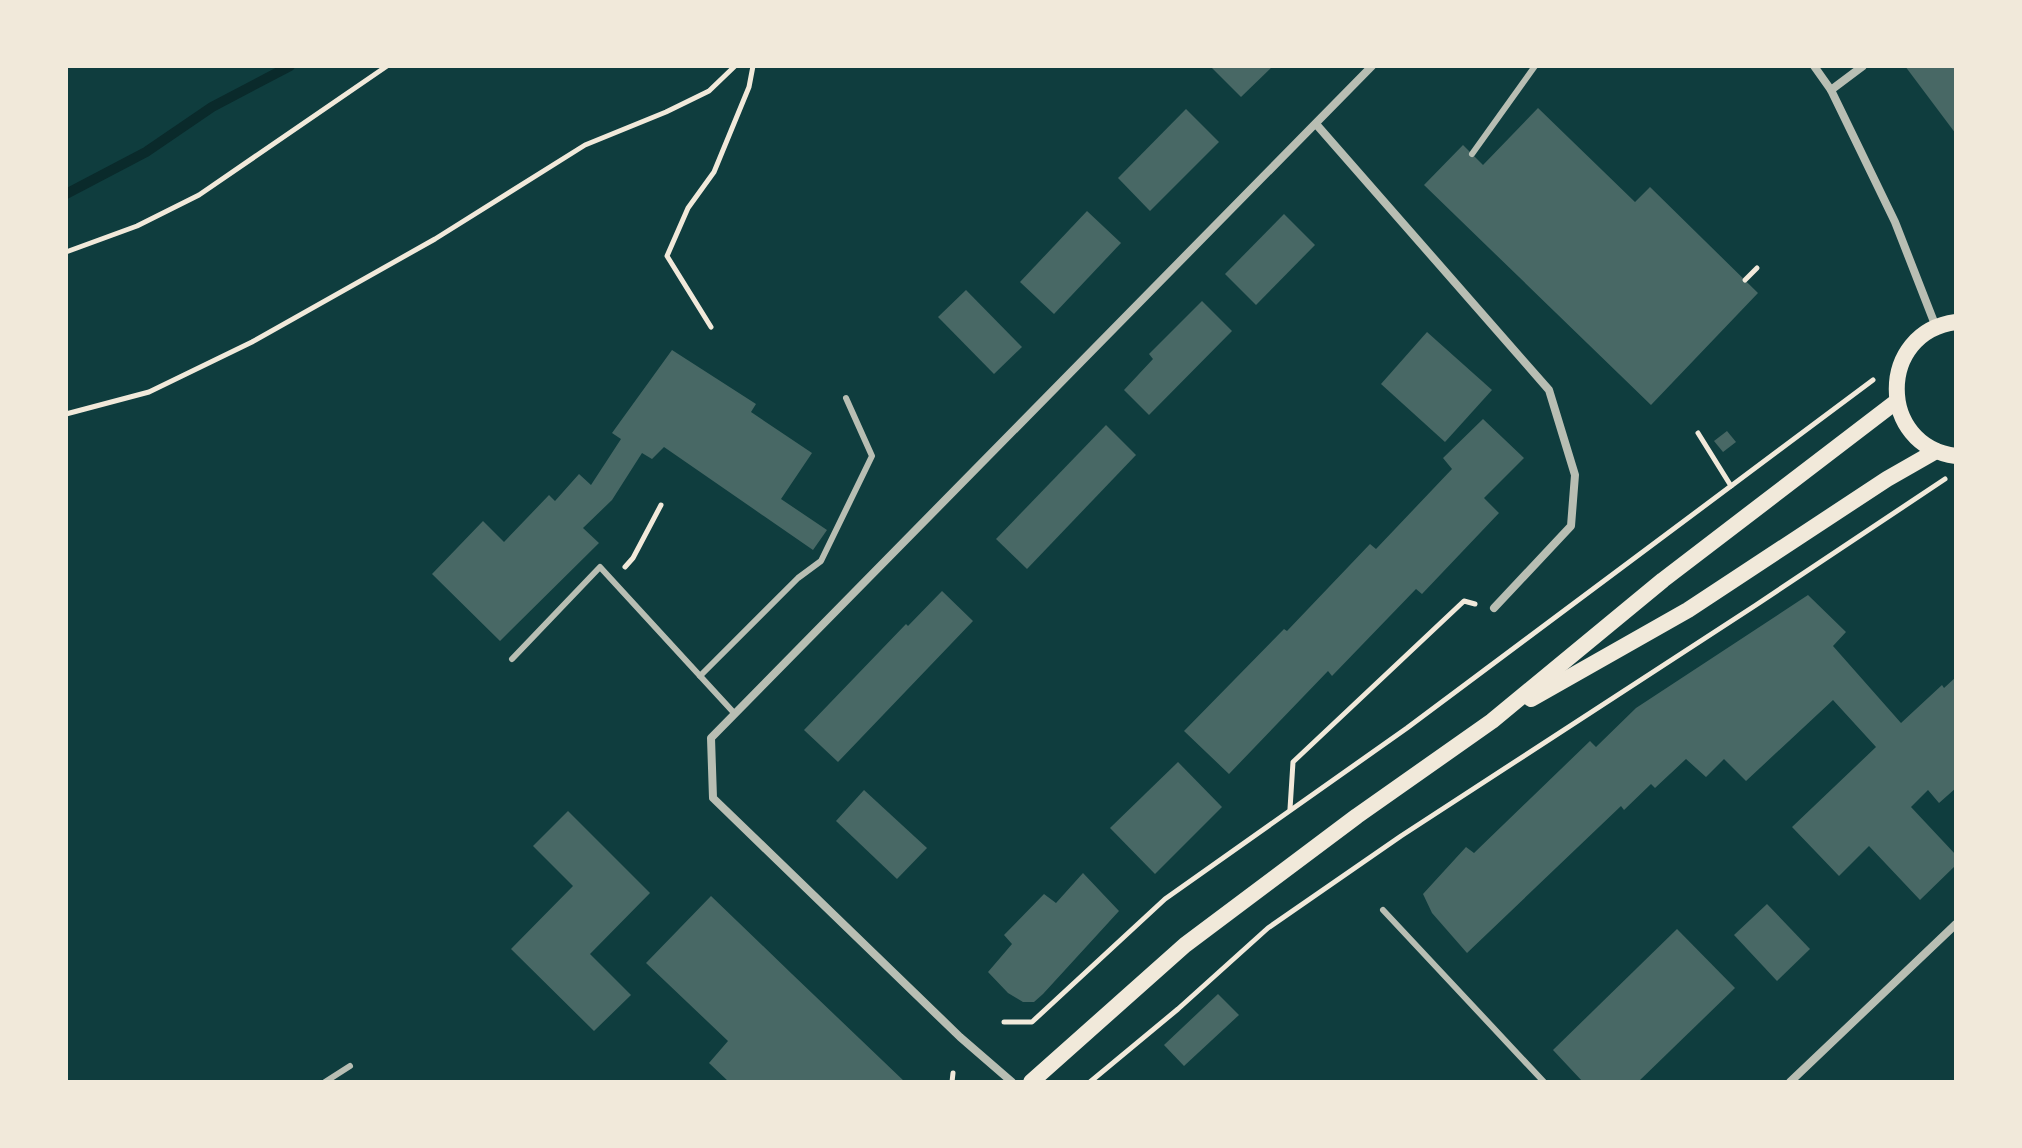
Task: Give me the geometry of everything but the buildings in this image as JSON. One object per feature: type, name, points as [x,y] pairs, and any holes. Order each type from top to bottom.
[{"type":"main road","points":[[1956,322],[1936,327],[1920,336],[1908,350],[1896,383],[1897,401],[1909,429],[1921,442],[1936,451],[1956,456]]},
{"type":"main road","points":[[1031,1082],[1185,945],[1357,816],[1492,721],[1663,580],[1897,401]]},
{"type":"main road","points":[[1492,721],[1688,610],[1887,479],[1936,451]]},
{"type":"street","points":[[1012,1082],[960,1037],[713,798],[711,738],[1372,66]]},
{"type":"street","points":[[1814,66],[1831,90],[1895,222],[1936,327]]},
{"type":"street","points":[[1831,90],[1863,66]]},
{"type":"street","points":[[1316,124],[1549,390],[1575,475],[1571,526],[1494,608]]},
{"type":"street","points":[[1790,1082],[1956,924]]},
{"type":"lane","points":[[1472,154],[1535,66]]},
{"type":"lane","points":[[700,676],[798,578],[821,561],[872,456],[846,398]]},
{"type":"lane","points":[[512,659],[600,567],[735,714]]},
{"type":"lane","points":[[1383,910],[1544,1082]]},
{"type":"lane","points":[[325,1082],[350,1066]]},
{"type":"path","points":[[66,252],[137,226],[199,195],[387,66]]},
{"type":"path","points":[[66,414],[149,392],[252,342],[435,239],[585,145],[709,91],[735,66]]},
{"type":"path","points":[[711,327],[667,256],[688,208],[714,172],[749,87],[753,66]]},
{"type":"path","points":[[1745,280],[1757,268]]},
{"type":"path","points":[[1004,1022],[1032,1022],[1165,899],[1407,728],[1878,376]]},
{"type":"path","points":[[1698,433],[1731,486]]},
{"type":"path","points":[[1090,1082],[1268,928],[1401,836],[1952,474]]},
{"type":"path","points":[[633,558],[661,505]]},
{"type":"path","points":[[1290,810],[1293,762],[1464,601],[1494,608]]},
{"type":"path","points":[[952,1082],[953,1073]]},
{"type":"waterway","points":[[66,194],[146,152],[212,107],[290,66]]}]
